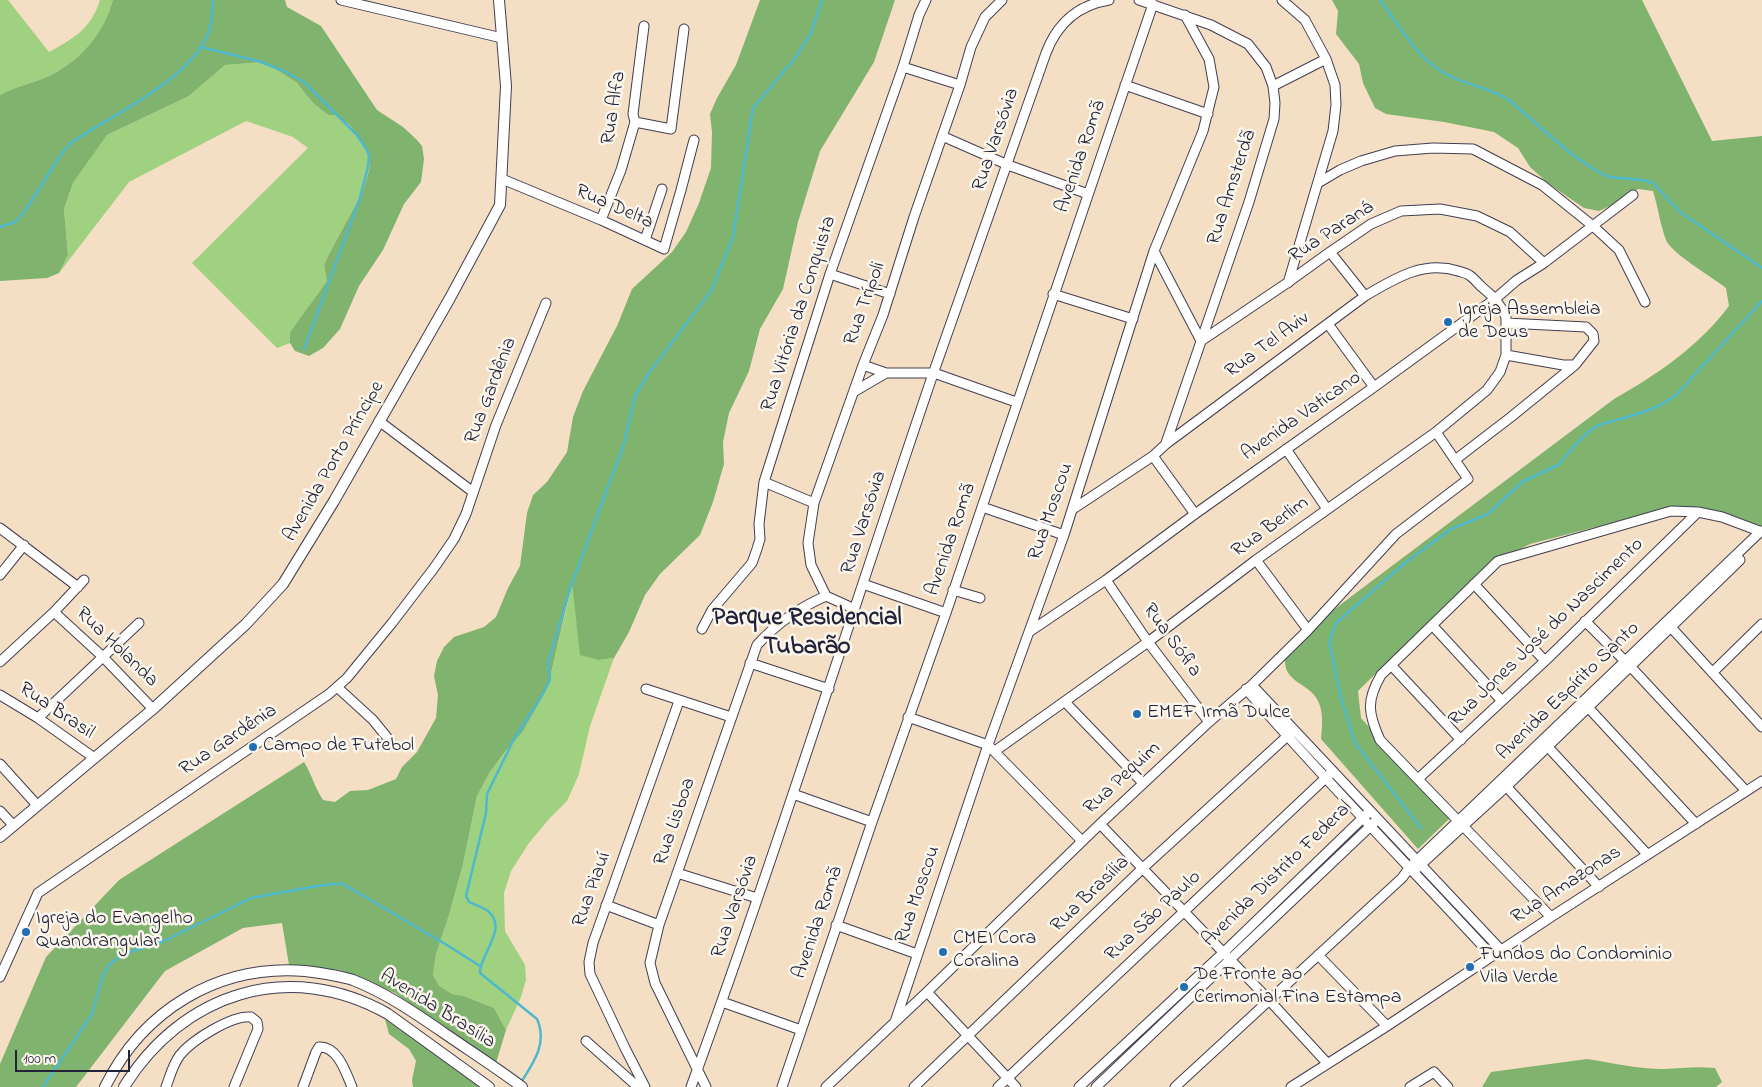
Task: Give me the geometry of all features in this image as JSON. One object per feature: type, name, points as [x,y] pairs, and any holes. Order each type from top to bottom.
[{"type":"street","points":[[341,0],[502,38]]},
{"type":"street","name":"Avenida Porto Príncipe","points":[[0,837],[93,757],[153,709],[246,624],[283,584],[334,500],[450,298],[500,205],[506,86],[497,0]]},
{"type":"street","name":"Rua Vitória da Conquista","points":[[702,629],[712,610],[752,563],[760,539],[759,516],[764,482],[830,274],[903,67],[919,15],[926,0]]},
{"type":"street","name":"Rua Trípoli","points":[[826,596],[811,565],[808,543],[814,503],[890,294],[971,47],[986,17],[1002,0]]},
{"type":"street","name":"Rua Varsóvia","points":[[691,1087],[794,794],[934,373],[1052,37],[1072,16],[1083,8],[1109,0]]},
{"type":"street","points":[[1139,0],[1153,4]]},
{"type":"street","points":[[1282,0],[1306,20],[1326,59],[1334,85],[1336,105],[1333,131],[1288,283]]},
{"type":"street","name":"Rua Amsterdã","points":[[1153,4],[1211,25],[1248,44],[1266,67],[1273,86],[1275,103],[1274,119],[1248,202],[1166,444]]},
{"type":"street","name":"Avenida Romã","points":[[782,1087],[836,925],[946,613],[1016,402],[1153,4]]},
{"type":"street","name":"Rua Moscou","points":[[895,1022],[992,748],[1028,632],[1073,509],[1154,251],[1203,132],[1214,87],[1209,58],[1185,15]]},
{"type":"street","name":"Rua Alfa","points":[[601,220],[622,170],[635,122],[633,114],[644,26]]},
{"type":"street","points":[[635,122],[671,129],[684,29]]},
{"type":"street","points":[[1273,86],[1326,59]]},
{"type":"street","points":[[903,67],[960,85]]},
{"type":"street","points":[[1125,86],[1208,114]]},
{"type":"street","points":[[942,136],[1008,164],[1088,194]]},
{"type":"street","name":"Rua Delta","points":[[502,179],[601,220],[664,249],[694,140]]},
{"type":"street","points":[[1318,183],[1340,170],[1361,161],[1395,151],[1433,148],[1473,149],[1542,185],[1593,226],[1618,250],[1645,302]]},
{"type":"street","points":[[645,240],[662,190]]},
{"type":"street","name":"Avenida Vaticano","points":[[1028,632],[1106,580],[1195,514],[1374,387],[1495,299],[1517,280],[1544,263],[1633,195]]},
{"type":"street","name":"Rua Paraná","points":[[1201,342],[1370,224],[1402,211],[1440,209],[1477,216],[1510,232],[1544,263]]},
{"type":"street","points":[[1154,251],[1201,342]]},
{"type":"street","points":[[1330,252],[1365,296]]},
{"type":"street","name":"Rua Tel Aviv","points":[[1073,509],[1153,456],[1166,444],[1365,296],[1397,277],[1430,268],[1449,268],[1468,274],[1495,299]]},
{"type":"street","points":[[830,274],[890,294]]},
{"type":"street","points":[[1053,294],[1133,319]]},
{"type":"street","name":"Rua Berlim","points":[[992,748],[1065,702],[1148,642],[1256,560],[1436,432],[1487,390],[1500,372],[1506,355],[1504,312],[1495,299]]},
{"type":"street","name":"Rua Gardênia","points":[[0,977],[38,893],[337,687],[352,672],[434,568],[454,539],[466,514],[496,425],[546,303]]},
{"type":"street","points":[[1436,432],[1455,460],[1575,365],[1594,341],[1593,334],[1586,327],[1506,323]]},
{"type":"street","points":[[1328,324],[1374,387]]},
{"type":"street","points":[[1506,355],[1575,365]]},
{"type":"street","points":[[863,365],[886,374],[934,373],[1016,402]]},
{"type":"street","points":[[854,391],[886,374]]},
{"type":"street","points":[[379,422],[472,492]]},
{"type":"street","points":[[1286,449],[1327,509]]},
{"type":"street","points":[[1153,456],[1195,514]]},
{"type":"street","name":"Rua Pequim","points":[[826,1087],[1082,841],[1308,630],[1396,534],[1468,479],[1455,460]]},
{"type":"street","points":[[764,482],[814,503]]},
{"type":"street","points":[[982,506],[1064,535]]},
{"type":"street","points":[[1551,917],[1380,740],[1371,719],[1371,692],[1381,675],[1498,561],[1671,511],[1698,512],[1722,517],[1762,534]]},
{"type":"street","name":"Rua Jones José do Nascimento","points":[[1418,778],[1545,661],[1698,512]]},
{"type":"street","points":[[0,528],[81,583],[54,612],[0,662]]},
{"type":"street","name":"Avenida Espírito Santo","points":[[1175,1087],[1461,824],[1762,534]]},
{"type":"street","points":[[0,575],[24,545]]},
{"type":"street","points":[[1256,560],[1308,630]]},
{"type":"street","name":"Rua Sófia","points":[[1106,580],[1148,642],[1209,722]]},
{"type":"street","points":[[863,584],[946,613]]},
{"type":"street","points":[[1474,584],[1545,661]]},
{"type":"street","points":[[953,590],[980,598]]},
{"type":"street","points":[[826,596],[855,609]]},
{"type":"street","name":"Rua Lisboa","points":[[706,1087],[652,976],[651,955],[659,925],[757,645],[773,627],[792,614],[826,596]]},
{"type":"street","name":"Rua Holanda","points":[[54,612],[103,657],[153,709]]},
{"type":"street","points":[[1586,621],[1746,791]]},
{"type":"street","points":[[38,718],[138,623]]},
{"type":"street","points":[[1713,672],[1762,624]]},
{"type":"street","points":[[1432,625],[1502,701]]},
{"type":"street","points":[[1669,625],[1762,727]]},
{"type":"street","points":[[750,662],[829,688]]},
{"type":"street","points":[[1391,665],[1461,740]]},
{"type":"street","points":[[337,687],[373,720],[390,741]]},
{"type":"street","points":[[1249,687],[1291,733],[1326,778],[1362,818],[1416,866],[1501,950]]},
{"type":"street","points":[[646,689],[731,717]]},
{"type":"street","name":"Rua Brasil","points":[[0,695],[38,718],[93,757]]},
{"type":"street","name":"Rua Piauí","points":[[645,1087],[593,981],[589,967],[593,943],[680,701]]},
{"type":"street","points":[[1065,702],[1143,784]]},
{"type":"street","points":[[1585,705],[1696,824]]},
{"type":"street","name":"Avenida Espírito Santo","points":[[1504,783],[1548,747],[1585,705]]},
{"type":"street","points":[[908,717],[992,748],[1082,841]]},
{"type":"street","points":[[1291,733],[1333,771],[1378,819],[1492,956]]},
{"type":"street","name":"Rua Brasília","points":[[914,1087],[1143,868],[1291,733]]},
{"type":"street","points":[[1548,747],[1648,854]]},
{"type":"street","points":[[0,764],[37,805]]},
{"type":"street","name":"Rua São Paulo","points":[[998,1087],[1333,771]]},
{"type":"street","name":"Rua Amazonas","points":[[1291,1087],[1388,1026],[1551,917],[1762,781]]},
{"type":"street","points":[[1504,783],[1599,887]]},
{"type":"street","points":[[794,794],[872,822]]},
{"type":"street","points":[[0,811],[13,825]]},
{"type":"street","name":"Avenida Distrito Federal","points":[[1079,1087],[1223,953],[1370,811]]},
{"type":"street","name":"Avenida Distrito Federal","points":[[1096,1087],[1378,819]]},
{"type":"street","points":[[1100,824],[1269,1000],[1327,1064]]},
{"type":"street","points":[[677,873],[757,898]]},
{"type":"street","points":[[606,906],[659,925]]},
{"type":"street","points":[[836,925],[918,954]]},
{"type":"street","points":[[1318,956],[1388,1026]]},
{"type":"street","name":"Avenida Brasília","points":[[104,1087],[134,1043],[170,1009],[190,995],[221,980],[265,971],[283,970],[326,973],[373,988],[408,1008],[522,1087]]},
{"type":"street","name":"Avenida Brasília","points":[[124,1087],[134,1071],[165,1037],[185,1020],[207,1006],[231,996],[254,990],[299,988],[322,989],[348,995],[375,1006],[489,1087]]},
{"type":"street","points":[[927,992],[1016,1087]]},
{"type":"street","points":[[722,1002],[801,1030]]},
{"type":"street","points":[[166,1087],[175,1064],[188,1047],[210,1032],[243,1016],[251,1017],[255,1019],[258,1029],[234,1087]]},
{"type":"street","points":[[586,1041],[638,1087]]},
{"type":"street","points":[[303,1087],[316,1052],[322,1046],[334,1053],[352,1087]]},
{"type":"street","points":[[1410,1087],[1434,1072],[1448,1087]]},
{"type":"green space","points":[[0,0],[8,0],[49,52],[74,37],[86,26],[100,0],[113,0],[104,24],[82,53],[51,75],[0,95]]},
{"type":"green space","points":[[113,0],[285,0],[287,7],[321,26],[377,110],[403,127],[422,146],[424,159],[421,182],[404,204],[383,250],[359,286],[340,329],[323,348],[309,356],[295,351],[290,343],[290,332],[327,281],[324,266],[363,191],[370,167],[367,153],[350,125],[335,115],[329,115],[323,111],[313,103],[296,82],[264,62],[225,65],[189,96],[107,135],[73,183],[64,209],[68,255],[59,273],[47,278],[0,281],[0,95],[51,75],[82,53],[98,34]]},
{"type":"green space","points":[[760,0],[895,0],[874,62],[820,151],[798,222],[783,289],[760,329],[749,371],[729,413],[723,442],[724,464],[713,502],[700,535],[660,574],[645,595],[629,632],[614,658],[599,660],[580,655],[572,582],[548,687],[523,731],[490,772],[477,796],[463,864],[436,954],[433,975],[439,986],[452,994],[464,996],[494,1008],[506,1030],[496,1063],[395,993],[340,970],[289,965],[282,923],[243,928],[165,971],[76,1087],[0,1087],[0,1064],[46,957],[119,880],[304,762],[323,800],[335,802],[350,791],[368,790],[396,779],[402,767],[417,752],[436,718],[438,695],[434,676],[437,661],[444,647],[454,637],[484,627],[496,617],[520,566],[527,513],[533,495],[547,482],[567,452],[573,417],[583,391],[617,326],[632,289],[672,252],[686,232],[699,203],[711,168],[712,132],[710,114],[736,65]]},
{"type":"green space","points":[[1332,0],[1642,0],[1712,141],[1762,136],[1762,527],[1719,514],[1665,509],[1530,544],[1480,571],[1358,691],[1361,718],[1450,818],[1418,849],[1321,739],[1322,715],[1318,701],[1309,690],[1289,674],[1286,668],[1285,660],[1292,641],[1614,399],[1646,380],[1691,347],[1729,306],[1726,288],[1683,258],[1669,245],[1664,234],[1653,191],[1638,189],[1621,201],[1599,211],[1584,208],[1549,184],[1530,167],[1518,148],[1494,132],[1444,122],[1386,114],[1375,108],[1363,83],[1359,64],[1336,34],[1338,11]]},
{"type":"green space","points":[[264,62],[296,82],[313,103],[323,111],[335,115],[350,125],[367,153],[370,167],[363,191],[324,266],[327,281],[290,332],[290,343],[277,348],[192,263],[308,148],[293,137],[246,121],[129,182],[59,273],[68,255],[64,209],[73,183],[107,135],[189,96],[225,65]]},
{"type":"green space","points":[[573,580],[599,660],[614,658],[590,726],[579,774],[567,801],[529,843],[511,871],[504,893],[505,931],[525,965],[526,980],[521,997],[506,1030],[494,1008],[464,996],[452,994],[439,987],[433,975],[436,954],[463,864],[477,796],[490,772],[523,730],[548,687]]},
{"type":"green space","points":[[385,1019],[480,1087],[413,1087],[412,1080],[416,1061],[409,1049],[389,1034]]},
{"type":"green space","points":[[1587,1059],[1654,1069],[1715,1068],[1722,1082],[1716,1087],[1482,1087],[1491,1072]]},
{"type":"waterway","points":[[0,227],[15,222],[25,211],[61,154],[71,143],[147,96],[166,82],[198,52],[210,30],[213,0]]},
{"type":"waterway","points":[[520,1084],[534,1061],[540,1045],[540,1028],[537,1019],[480,973],[494,935],[494,920],[488,911],[469,902],[466,896],[486,813],[487,794],[514,739],[550,680],[548,663],[571,586],[624,444],[635,396],[648,374],[711,291],[733,237],[753,108],[795,58],[811,33],[822,0]]},
{"type":"waterway","points":[[1380,0],[1416,49],[1434,66],[1452,77],[1509,100],[1570,153],[1595,170],[1609,177],[1643,180],[1653,183],[1680,212],[1762,268]]},
{"type":"waterway","points":[[201,47],[258,61],[284,71],[304,82],[357,135],[367,150],[369,156],[368,167],[359,201],[304,349]]},
{"type":"waterway","points":[[1421,828],[1355,743],[1341,698],[1330,646],[1330,639],[1336,623],[1406,562],[1451,529],[1488,514],[1522,482],[1558,465],[1593,428],[1650,410],[1677,394],[1762,301]]},
{"type":"waterway","points":[[43,1087],[92,1014],[103,975],[109,965],[121,955],[164,941],[251,898],[317,886],[343,884],[480,966]]},
{"type":"place","name":"Igreja Assembleia de Deus","points":[[1448,322]]},
{"type":"place","name":"EMEF Irmã Dulce","points":[[1137,714]]},
{"type":"place","name":"Campo de Futebol","points":[[253,747]]},
{"type":"place","name":"Igreja do Evangelho Quandrangular","points":[[26,932]]},
{"type":"place","name":"CMEI Cora Coralina","points":[[943,952]]},
{"type":"place","name":"Fundos do Condominio Vila Verde","points":[[1470,967]]},
{"type":"place","name":"De Fronte ao Cerimonial Fina Estampa","points":[[1184,987]]},
{"type":"district","name":"Parque Residencial Tubarão","points":[[807,634]]}]
